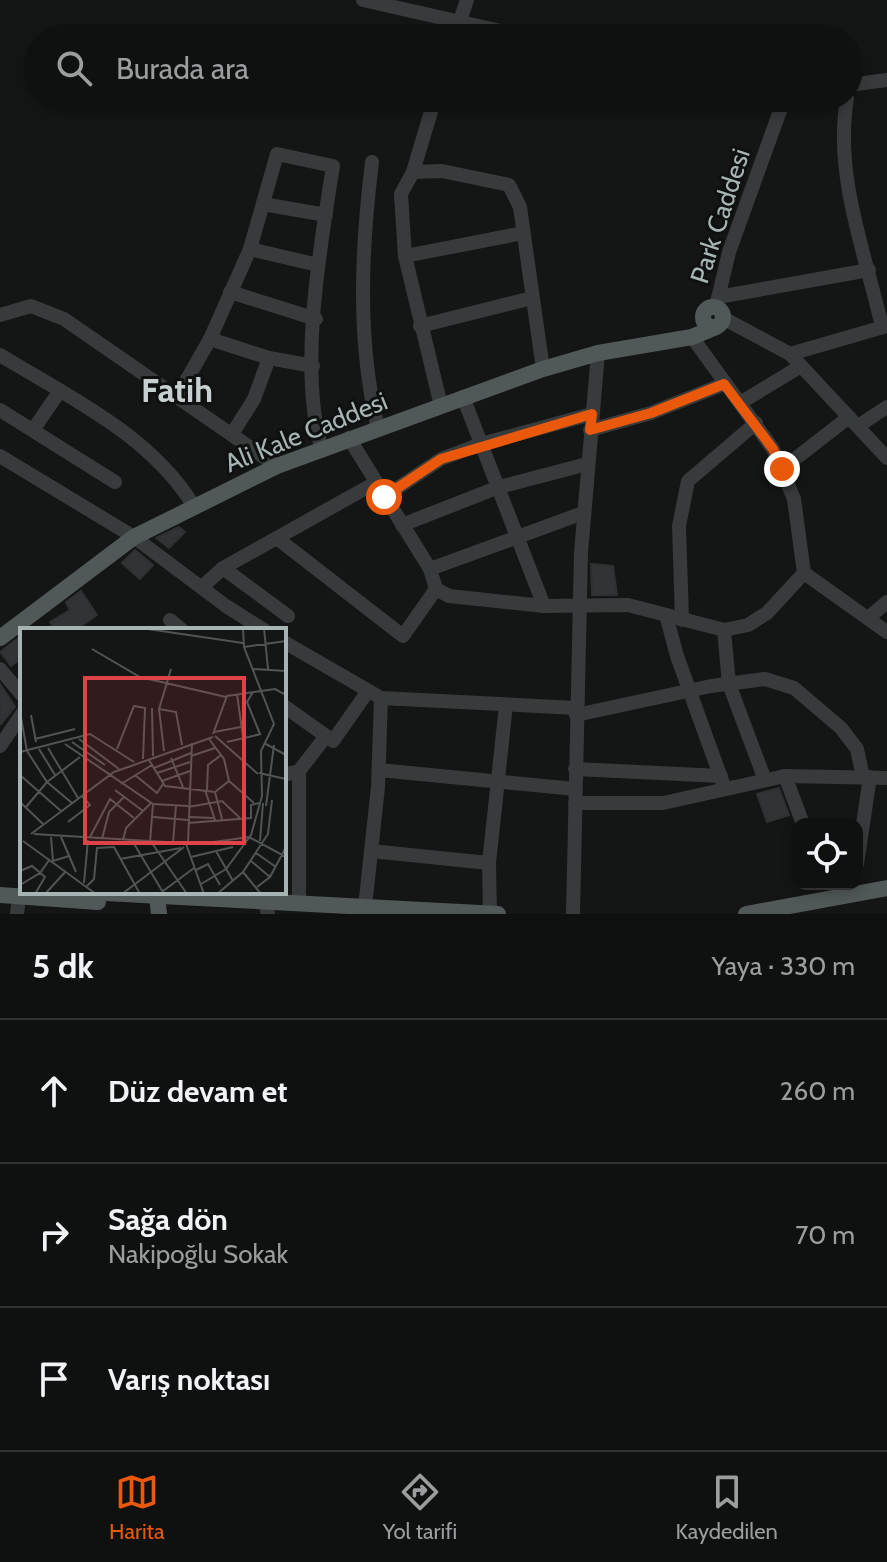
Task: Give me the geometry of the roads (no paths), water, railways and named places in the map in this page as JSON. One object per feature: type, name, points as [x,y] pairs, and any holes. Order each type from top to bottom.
[{"type":"main road","name":"Ali Kale Caddesi","points":[[0,638],[134,537],[193,505],[277,466],[543,369],[598,353],[692,337],[716,312]]},
{"type":"main road","name":"Ali Kale Caddesi","points":[[663,340],[716,312]]},
{"type":"main road","points":[[863,889],[887,888]]},
{"type":"main road","points":[[746,914],[824,891]]},
{"type":"main road","points":[[52,894],[158,905],[321,914]]},
{"type":"main road","points":[[106,894],[158,905],[215,896],[299,904],[498,914]]},
{"type":"street","points":[[363,0],[469,24]]},
{"type":"street","points":[[460,22],[467,0]]},
{"type":"street","points":[[863,83],[887,80]]},
{"type":"street","points":[[431,112],[413,172],[401,194],[405,256],[441,406]]},
{"type":"street","name":"Park Caddesi","points":[[716,312],[729,252],[779,112]]},
{"type":"street","points":[[790,354],[885,326],[845,175],[842,137],[845,112]]},
{"type":"street","points":[[178,395],[210,339],[250,249],[277,154],[333,166],[318,265],[313,366],[314,423],[322,450]]},
{"type":"street","points":[[372,162],[364,225],[362,301],[367,381],[378,429]]},
{"type":"street","points":[[413,172],[442,171],[509,185],[520,207],[543,369]]},
{"type":"street","points":[[263,204],[326,215]]},
{"type":"street","points":[[405,256],[523,233]]},
{"type":"street","points":[[250,249],[318,265]]},
{"type":"street","points":[[716,312],[869,270]]},
{"type":"street","points":[[230,292],[316,319]]},
{"type":"street","points":[[420,326],[532,298]]},
{"type":"street","points":[[0,315],[31,306],[64,319],[277,466]]},
{"type":"street","points":[[716,312],[790,354],[887,458]]},
{"type":"street","points":[[692,337],[756,423],[782,469],[794,499],[804,573],[887,632]]},
{"type":"street","points":[[210,339],[269,358],[313,366]]},
{"type":"street","points":[[573,914],[583,513],[598,353]]},
{"type":"street","points":[[0,355],[140,444],[176,479],[193,505]]},
{"type":"street","points":[[232,434],[254,399],[269,358]]},
{"type":"street","points":[[740,403],[801,366]]},
{"type":"street","points":[[590,430],[651,413],[724,384]]},
{"type":"street","points":[[33,430],[59,392]]},
{"type":"street","points":[[463,397],[544,606]]},
{"type":"street","points":[[782,469],[853,422],[887,407]]},
{"type":"street","points":[[0,410],[115,482]]},
{"type":"street","points":[[384,497],[441,459],[481,444],[592,414]]},
{"type":"street","points":[[682,620],[679,526],[688,481],[756,423]]},
{"type":"street","points":[[349,438],[430,569],[436,589],[449,596],[544,606],[628,605],[724,630],[748,625],[767,613],[804,573]]},
{"type":"street","points":[[0,456],[134,537],[226,606],[261,628]]},
{"type":"street","points":[[402,525],[499,487],[587,464]]},
{"type":"street","points":[[203,586],[223,568],[375,483]]},
{"type":"street","points":[[430,569],[583,513]]},
{"type":"street","points":[[278,539],[403,636],[436,589]]},
{"type":"street","points":[[223,568],[288,616]]},
{"type":"street","points":[[868,618],[887,602]]},
{"type":"street","points":[[666,615],[723,783]]},
{"type":"street","points":[[170,620],[180,628]]},
{"type":"street","points":[[724,630],[729,684],[765,780]]},
{"type":"street","points":[[286,643],[375,695],[576,712],[765,679],[794,688],[841,728],[857,749],[866,777],[862,818]]},
{"type":"street","points":[[0,669],[20,693]]},
{"type":"street","points":[[286,707],[333,741],[375,695]]},
{"type":"street","points":[[365,907],[379,770],[375,695]]},
{"type":"street","points":[[490,914],[489,863],[506,705]]},
{"type":"street","points":[[0,746],[20,717]]},
{"type":"street","points":[[299,904],[291,773],[326,736]]},
{"type":"street","points":[[575,769],[723,783],[785,776],[887,778]]},
{"type":"street","points":[[379,770],[575,796],[663,803],[723,783]]},
{"type":"street","points":[[785,776],[801,818]]},
{"type":"street","points":[[371,851],[489,863]]},
{"type":"street","points":[[13,890],[17,914]]},
{"type":"district","name":"Fatih","points":[[177,390]]}]
